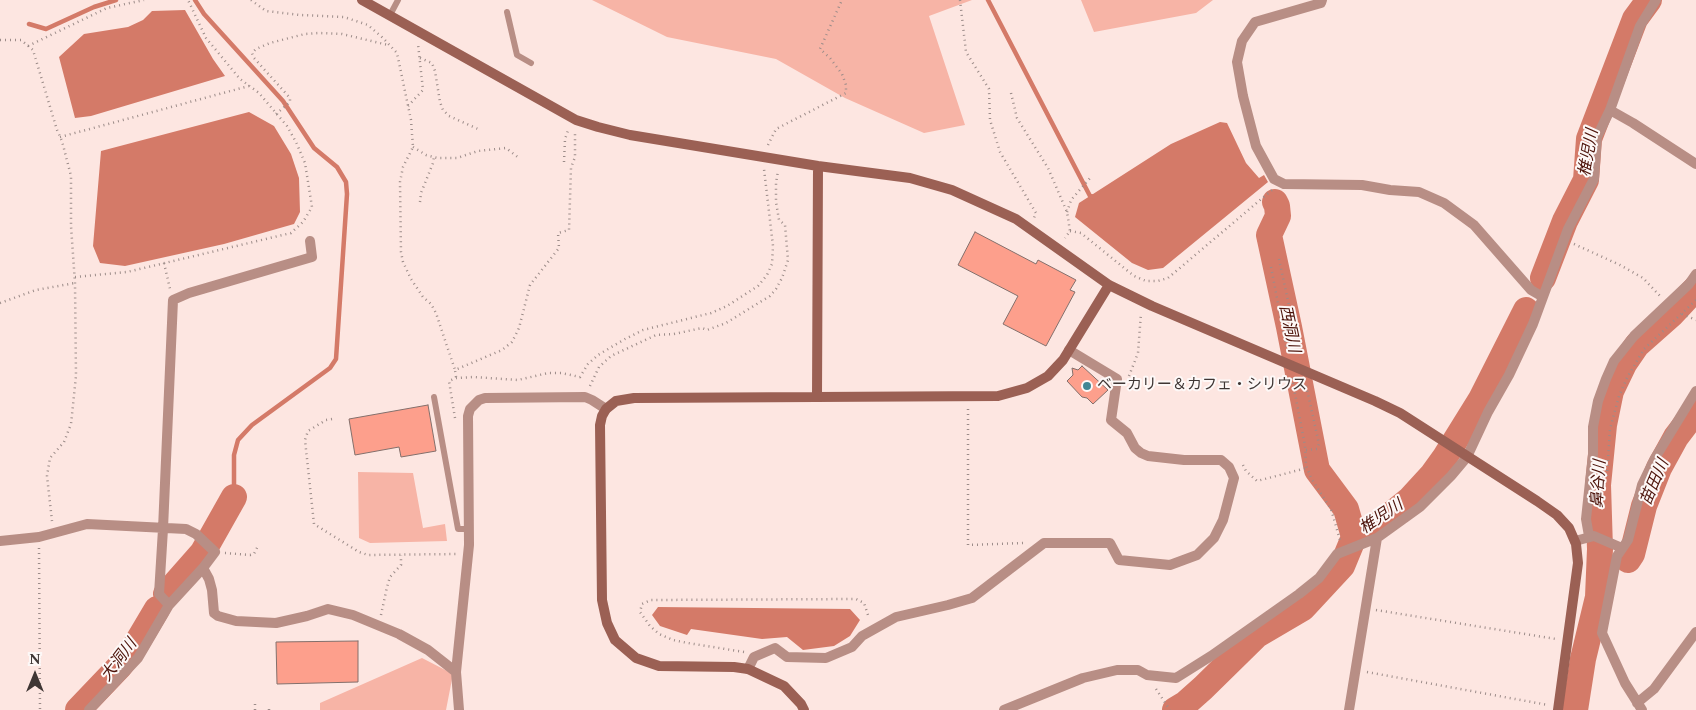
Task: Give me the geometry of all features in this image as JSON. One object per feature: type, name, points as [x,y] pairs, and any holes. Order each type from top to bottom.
[{"type":"street","points":[[362,0],[576,120],[630,135],[818,166],[910,178],[952,190],[1016,219],[1109,285],[1400,413],[1538,501],[1557,515],[1568,528],[1575,541],[1578,563],[1558,708]]},
{"type":"street","points":[[1322,0],[1321,3],[1255,22],[1242,41],[1237,62],[1243,96],[1256,146],[1274,179],[1284,184],[1362,185],[1419,192],[1444,203],[1474,225],[1530,290],[1543,297]]},
{"type":"street","points":[[1004,710],[1083,678],[1116,670],[1138,670],[1147,675],[1176,678],[1299,594],[1319,578],[1337,554],[1377,538],[1420,507],[1464,455],[1509,376],[1533,324],[1568,229],[1594,179],[1596,137],[1610,110],[1640,26],[1656,0]]},
{"type":"street","points":[[1610,110],[1696,164]]},
{"type":"street","points":[[816,397],[818,166]]},
{"type":"street","points":[[169,605],[159,594],[173,300],[189,293],[312,257],[310,241]]},
{"type":"street","points":[[1592,536],[1586,519],[1593,454],[1593,427],[1598,401],[1606,379],[1614,361],[1634,336],[1689,284],[1696,274]]},
{"type":"street","points":[[804,710],[801,704],[784,686],[748,669],[734,667],[659,666],[636,658],[615,640],[607,623],[602,600],[600,425],[606,409],[616,401],[634,398],[998,396],[1027,388],[1048,376],[1069,350],[1109,285]]},
{"type":"street","points":[[748,669],[754,657],[775,648],[787,657],[826,658],[852,647],[862,636],[896,617],[972,598],[1044,543],[1110,543],[1119,560],[1170,565],[1197,555],[1214,538],[1223,520],[1234,478],[1229,467],[1221,460],[1184,460],[1148,456],[1141,453],[1126,433],[1111,420],[1117,379],[1069,350]]},
{"type":"street","points":[[1696,391],[1655,458],[1642,485],[1628,540],[1617,556],[1602,633],[1625,683],[1640,706],[1696,632]]},
{"type":"street","points":[[459,710],[456,672],[469,529],[468,416],[474,404],[485,398],[585,397],[606,409]]},
{"type":"street","points":[[0,542],[39,537],[87,524],[186,530],[196,534],[210,547],[203,568],[169,605],[138,658],[89,710]]},
{"type":"street","points":[[1575,541],[1592,536],[1622,548]]},
{"type":"street","points":[[1349,710],[1377,538]]},
{"type":"street","points":[[203,568],[209,578],[212,590],[214,613],[218,616],[236,621],[276,624],[328,609],[354,615],[399,634],[428,650],[456,672]]},
{"type":"lane","points":[[390,15],[398,0]]},
{"type":"lane","points":[[507,12],[517,55],[530,63]]},
{"type":"lane","points":[[434,397],[458,529],[469,529]]},
{"type":"path","points":[[28,46],[107,8],[144,0]]},
{"type":"path","points":[[74,277],[127,272],[291,233],[303,222],[312,207],[305,164],[291,134],[277,112],[258,93],[240,79],[206,38],[188,0]]},
{"type":"path","points":[[251,0],[266,11],[344,17],[368,25],[397,53],[408,106],[413,147],[403,167],[400,182],[401,252],[403,262],[411,279],[423,297],[432,304],[436,313],[456,378]]},
{"type":"path","points":[[598,355],[643,330],[711,313],[726,306],[758,286],[767,275],[772,264],[773,246],[762,156],[776,129],[846,93],[846,85],[842,74],[830,58],[820,49],[842,0]]},
{"type":"path","points":[[960,0],[966,52],[989,89],[990,120],[1000,152],[1036,212],[1032,229]]},
{"type":"path","points":[[408,106],[423,90],[417,30]]},
{"type":"path","points":[[277,112],[290,102],[290,98],[254,58],[252,53],[256,49],[270,43],[319,32],[332,32],[390,45]]},
{"type":"path","points":[[0,40],[21,40],[33,50],[71,176],[76,376],[71,424],[64,442],[50,458],[47,476],[53,532]]},
{"type":"path","points":[[420,58],[432,63],[443,110],[449,116],[478,129]]},
{"type":"path","points":[[60,137],[250,86]]},
{"type":"path","points":[[1011,93],[1018,118],[1048,168],[1067,212],[1070,231],[1059,248]]},
{"type":"path","points":[[564,162],[567,131],[576,120]]},
{"type":"path","points":[[455,370],[502,350],[512,342],[518,328],[530,285],[559,248],[558,233],[569,230],[571,168],[575,158],[576,120]]},
{"type":"path","points":[[413,147],[426,155],[457,158],[478,151],[506,148],[518,158]]},
{"type":"path","points":[[420,202],[421,193],[434,157]]},
{"type":"path","points":[[584,386],[590,386],[595,373],[603,362],[626,349],[656,335],[674,334],[702,328],[707,330],[726,323],[770,296],[782,278],[788,260],[785,225],[779,220],[776,202],[776,184],[780,159]]},
{"type":"path","points":[[1067,212],[1071,200],[1091,177]]},
{"type":"path","points":[[1070,231],[1081,233],[1134,276],[1146,281],[1158,281],[1168,278],[1281,182]]},
{"type":"path","points":[[1563,242],[1569,242],[1620,265],[1643,278],[1668,304]]},
{"type":"path","points":[[1279,259],[1302,366]]},
{"type":"path","points":[[164,264],[173,300]]},
{"type":"path","points":[[1271,267],[1287,352]]},
{"type":"path","points":[[0,303],[36,290],[75,283]]},
{"type":"path","points":[[1607,476],[1610,429],[1619,396],[1627,378],[1644,349],[1696,300]]},
{"type":"path","points":[[1128,378],[1138,353],[1142,301]]},
{"type":"path","points":[[1681,314],[1696,320]]},
{"type":"path","points":[[1291,371],[1306,450],[1307,468],[1311,478],[1331,509],[1341,541],[1337,554]]},
{"type":"path","points":[[1304,376],[1319,444],[1317,449],[1306,450]]},
{"type":"path","points":[[580,377],[582,381]]},
{"type":"path","points":[[968,397],[968,545],[1044,543]]},
{"type":"path","points":[[332,419],[326,420],[308,432],[305,440],[314,524],[359,552],[368,555],[468,553]]},
{"type":"path","points":[[1242,464],[1256,481],[1307,468]]},
{"type":"path","points":[[39,537],[40,710]]},
{"type":"path","points":[[210,547],[250,556],[254,554],[258,546]]},
{"type":"path","points":[[379,626],[386,587],[390,577],[401,565],[401,555]]},
{"type":"path","points":[[761,654],[673,640],[659,634],[650,626],[640,612],[642,604],[651,600],[856,599],[864,603],[869,615],[868,624],[862,636]]},
{"type":"path","points":[[1365,608],[1568,641]]},
{"type":"path","points":[[1356,670],[1558,708]]},
{"type":"path","points":[[1147,675],[1170,710]]},
{"type":"path","points":[[255,701],[255,710]]},
{"type":"shaded area","points":[[592,0],[972,0],[929,16],[965,125],[924,133],[845,98],[776,59],[667,37]]},
{"type":"shaded area","points":[[1081,0],[1213,0],[1196,13],[1094,32]]},
{"type":"shaded area","points":[[185,10],[225,76],[91,116],[75,118],[59,57],[84,34],[128,27],[143,20],[152,11]]},
{"type":"shaded area","points":[[249,112],[274,126],[291,154],[299,178],[300,212],[294,224],[224,244],[125,266],[100,263],[93,246],[101,151]]},
{"type":"shaded area","points":[[1220,122],[1227,123],[1246,163],[1259,178],[1264,175],[1268,182],[1163,268],[1148,270],[1132,263],[1075,217],[1079,203],[1171,144]]},
{"type":"shaded area","points":[[358,472],[413,473],[423,528],[445,524],[447,541],[370,543],[359,538]]},
{"type":"shaded area","points":[[658,607],[850,609],[860,620],[850,636],[834,646],[803,650],[787,637],[762,639],[691,629],[687,635],[660,626],[652,615]]},
{"type":"shaded area","points":[[422,658],[453,674],[446,710],[320,710],[320,703]]},
{"type":"building","points":[[975,232],[1036,264],[1038,260],[1076,280],[1070,290],[1075,292],[1046,346],[1003,324],[1018,296],[958,265]]},
{"type":"building","name":"ベーカリー＆カフェ・シリウス","points":[[1082,366],[1108,390],[1093,404],[1087,398],[1082,397],[1067,381],[1073,375],[1072,368],[1078,370]]},
{"type":"building","points":[[428,405],[436,451],[401,457],[399,447],[355,455],[349,419]]},
{"type":"building","points":[[358,641],[358,682],[277,684],[276,642]]},
{"type":"waterway","points":[[29,24],[46,29],[94,7],[116,0]]},
{"type":"waterway","points":[[195,0],[204,14],[283,101],[314,148],[337,167],[346,182],[347,194],[336,359],[330,368],[252,425],[238,440],[234,455],[234,497]]},
{"type":"waterway","points":[[988,0],[1090,196],[1095,197]]},
{"type":"waterway","name":"椎児川","points":[[1543,278],[1565,221],[1586,180],[1589,139],[1635,19],[1649,0]]},
{"type":"waterway","name":"西洞川","points":[[1275,202],[1278,216],[1269,235],[1317,470],[1346,509],[1354,537]]},
{"type":"waterway","name":"鼻谷川","points":[[1575,710],[1583,659],[1598,597],[1600,549],[1598,485],[1604,425],[1611,391],[1624,364],[1637,345],[1672,314],[1696,288]]},
{"type":"waterway","name":"椎児川","points":[[1175,710],[1203,688],[1257,635],[1303,608],[1342,566],[1354,537],[1378,525],[1410,499],[1432,475],[1481,399],[1526,310]]},
{"type":"waterway","name":"苗田川","points":[[1628,560],[1632,554],[1644,506],[1659,468],[1676,437],[1696,411]]},
{"type":"waterway","name":"大洞川","points":[[166,594],[203,552],[234,497]]},
{"type":"waterway","name":"大洞川","points":[[78,710],[119,667],[135,646],[157,609]]},
{"type":"place","name":"ベーカリー＆カフェ・シリウス","points":[[1087,386]]}]
